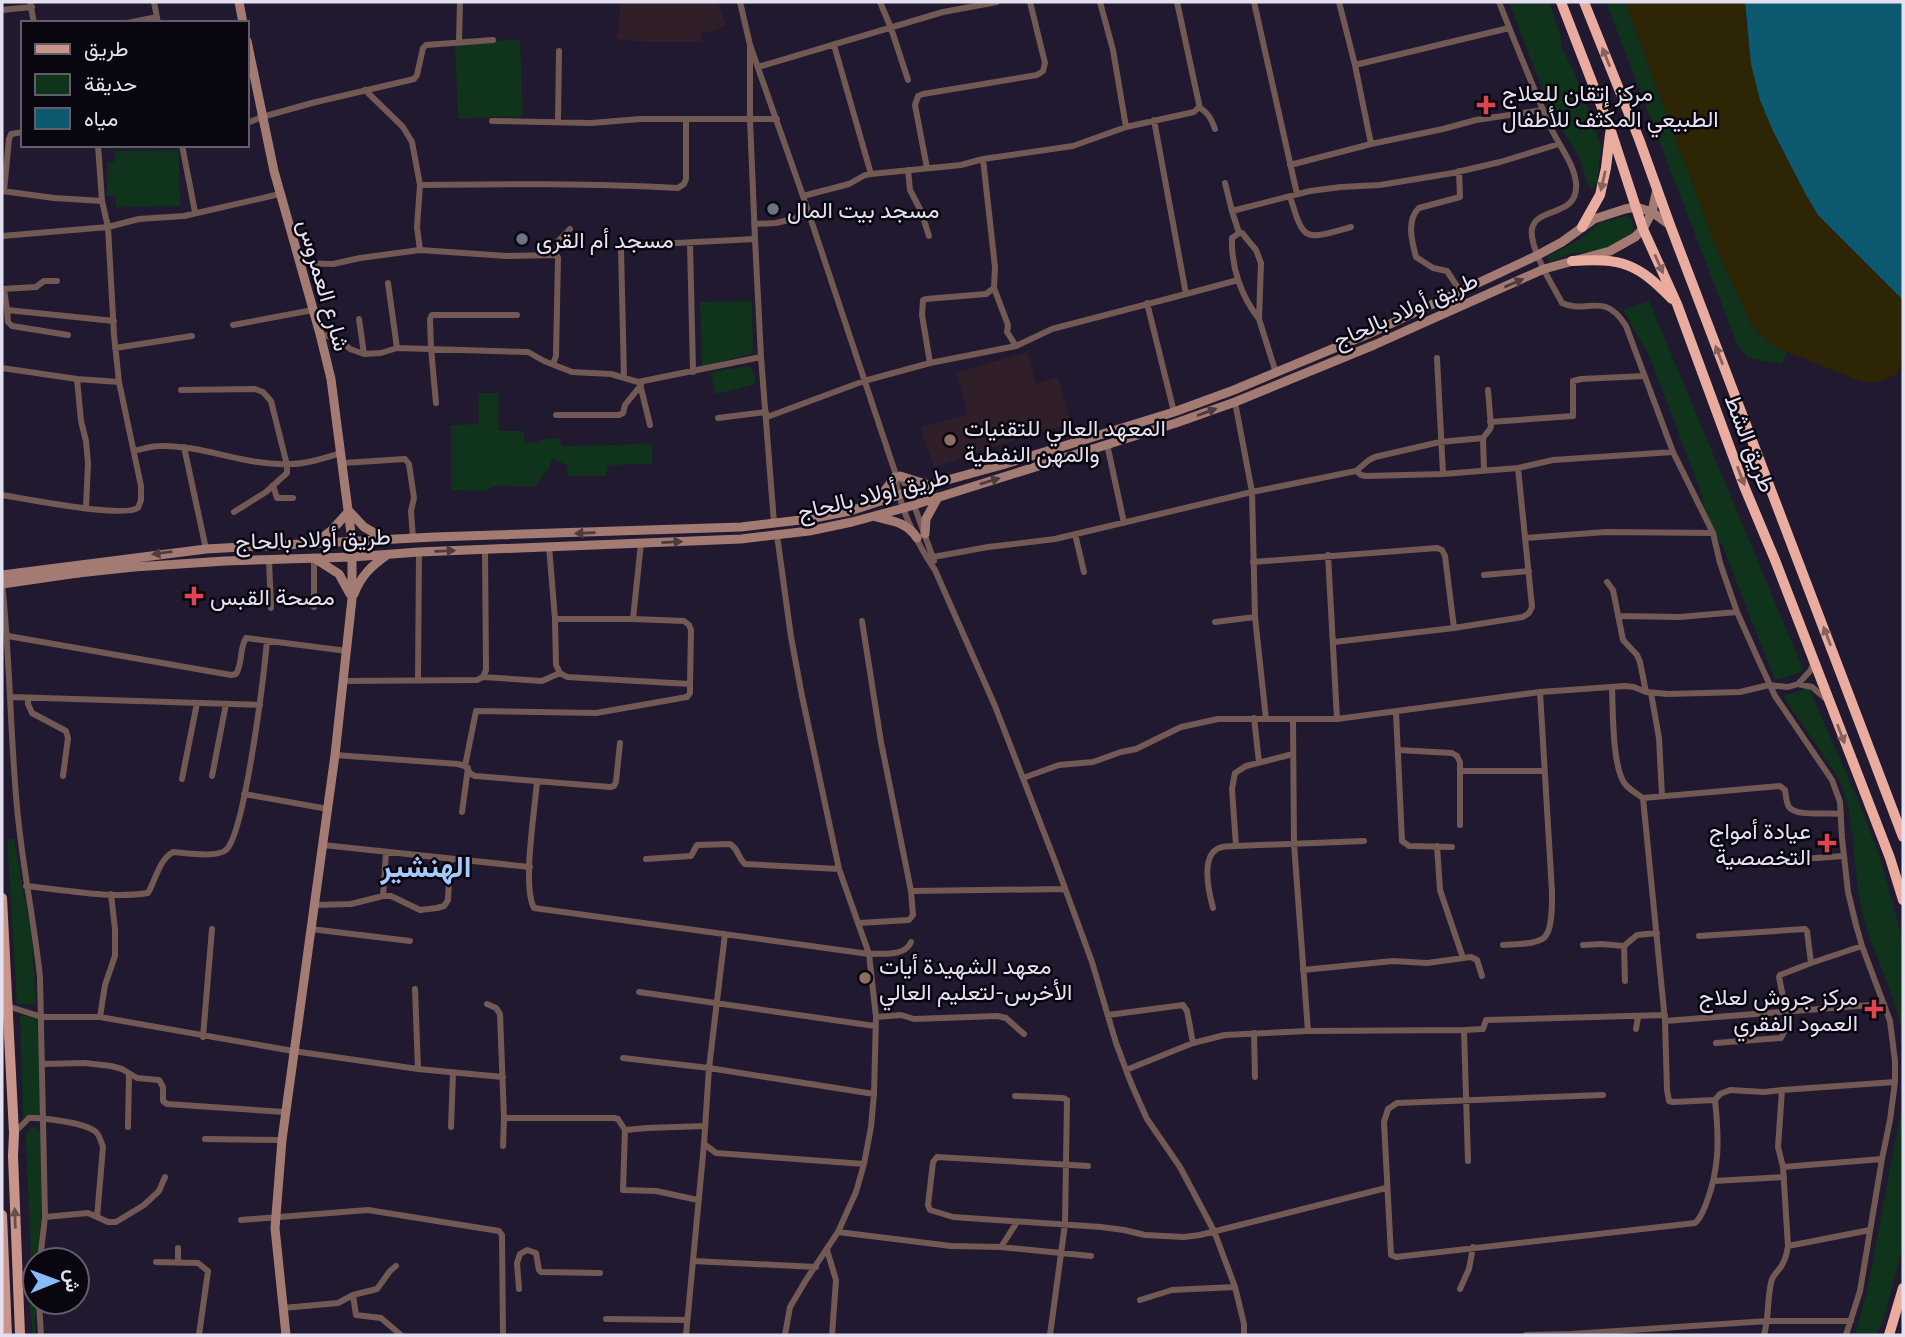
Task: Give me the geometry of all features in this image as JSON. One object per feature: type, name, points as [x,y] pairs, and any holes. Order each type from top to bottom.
[{"type":"highway","name":"طريق الشط","points":[[1562,2],[1611,131],[1643,229],[1676,304],[1744,486],[1890,858],[1903,900]]},
{"type":"highway","name":"طريق الشط","points":[[1584,2],[1903,837]]},
{"type":"highway","points":[[1582,227],[1600,195],[1611,131]]},
{"type":"highway","points":[[1572,261],[1608,260],[1629,265],[1653,280],[1676,304]]},
{"type":"highway","points":[[1889,1335],[1903,1287]]},
{"type":"main road","points":[[239,2],[243,21]]},
{"type":"main road","name":"شارع العمروس","points":[[248,46],[281,194],[331,379],[352,541],[352,599],[344,681],[282,1140],[275,1228],[286,1335]]},
{"type":"main road","name":"طريق أولاد بالحاج","points":[[2,576],[77,569],[741,538],[809,531],[874,517],[1176,424],[1374,345],[1545,270],[1599,255],[1624,244],[1643,229],[1652,212],[1657,190]]},
{"type":"main road","points":[[1636,207],[1652,212],[1670,225]]},
{"type":"main road","name":"طريق أولاد بالحاج","points":[[2,584],[206,548],[741,527],[823,516],[873,504],[1174,412],[1373,332],[1538,255],[1594,219],[1636,207]]},
{"type":"main road","points":[[873,504],[897,475],[929,485]]},
{"type":"main road","points":[[874,517],[905,525],[921,536],[926,519],[938,497]]},
{"type":"main road","points":[[313,544],[332,530],[349,511],[364,527],[386,540]]},
{"type":"main road","points":[[352,599],[363,575],[388,555]]},
{"type":"main road","points":[[314,558],[339,574],[352,599]]},
{"type":"main road","points":[[2,898],[14,1133],[20,1335]]},
{"type":"main road","points":[[2,1215],[7,1335]]},
{"type":"street","points":[[155,2],[158,20]]},
{"type":"street","points":[[459,42],[460,2]]},
{"type":"street","points":[[740,2],[750,45],[777,118],[864,381],[909,507],[933,557],[935,570]]},
{"type":"street","points":[[880,2],[908,80]]},
{"type":"street","points":[[758,67],[943,12],[997,2]]},
{"type":"street","points":[[927,168],[915,105],[918,96],[1037,75],[1043,71],[1045,63],[1030,2]]},
{"type":"street","points":[[1100,2],[1113,50],[1126,127]]},
{"type":"street","points":[[803,196],[849,184],[871,174],[961,165],[983,159],[1079,145],[1126,127],[1194,112],[1199,107],[1199,101],[1177,2]]},
{"type":"street","points":[[1254,2],[1290,165],[1299,226],[1309,234],[1319,236],[1351,227]]},
{"type":"street","points":[[1339,2],[1371,144]]},
{"type":"street","points":[[1499,2],[1543,110],[1573,168],[1576,181],[1572,200],[1565,207],[1535,222],[1532,234],[1538,255],[1562,303],[1604,306],[1614,311],[1626,326],[1673,452],[1713,533],[1737,612],[1769,685],[1832,780],[1840,802],[1848,892],[1862,946],[1890,1021],[1894,1039],[1895,1082],[1891,1120],[1860,1291],[1846,1335]]},
{"type":"street","points":[[2,10],[31,5]]},
{"type":"street","points":[[1355,65],[1509,28]]},
{"type":"street","points":[[248,123],[414,79],[424,46],[493,40]]},
{"type":"street","points":[[750,45],[754,224],[774,523]]},
{"type":"street","points":[[834,46],[871,174]]},
{"type":"street","points":[[558,121],[559,51]]},
{"type":"street","points":[[365,90],[408,133],[412,142],[420,185],[417,227],[420,250]]},
{"type":"street","points":[[1199,107],[1208,113],[1214,129]]},
{"type":"street","points":[[1290,165],[1476,120],[1543,110]]},
{"type":"street","points":[[492,121],[591,123],[641,119],[777,118]]},
{"type":"street","points":[[420,185],[542,184],[678,188],[686,179],[686,119]]},
{"type":"street","points":[[1154,120],[1186,293]]},
{"type":"street","points":[[21,132],[11,134],[9,139],[3,191],[102,201]]},
{"type":"street","points":[[1233,211],[1294,195],[1341,187],[1380,185],[1459,171],[1559,145]]},
{"type":"street","points":[[2,495],[127,512],[138,508],[141,500],[141,486],[119,382],[108,227],[102,201],[97,147]]},
{"type":"street","points":[[182,147],[195,212]]},
{"type":"street","points":[[983,159],[995,267],[994,288],[1008,325],[1007,332],[1016,346]]},
{"type":"street","points":[[908,170],[910,190],[921,211],[929,236]]},
{"type":"street","points":[[1459,171],[1460,197],[1419,208],[1411,221],[1417,259],[1433,268],[1447,271],[1460,291]]},
{"type":"street","points":[[1225,183],[1238,233]]},
{"type":"street","points":[[2,236],[108,227],[139,219],[184,216],[281,194]]},
{"type":"street","points":[[754,224],[787,221],[809,215]]},
{"type":"street","points":[[555,255],[559,240],[570,229]]},
{"type":"street","points":[[1238,233],[1232,239],[1238,280],[1259,319],[1276,373]]},
{"type":"street","points":[[1238,233],[1242,233],[1256,250],[1261,263],[1259,319]]},
{"type":"street","points":[[624,377],[623,246],[755,239]]},
{"type":"street","points":[[690,243],[693,372]]},
{"type":"street","points":[[300,263],[333,264],[420,250],[507,256],[556,254],[557,329],[553,364]]},
{"type":"street","points":[[718,418],[766,414],[864,381],[930,363],[1016,346],[1052,329],[1238,280]]},
{"type":"street","points":[[57,281],[44,281],[36,287],[3,289],[8,322],[12,326],[68,335]]},
{"type":"street","points":[[388,282],[397,348]]},
{"type":"street","points":[[930,363],[922,315],[923,300],[986,294],[994,288]]},
{"type":"street","points":[[1147,303],[1174,412]]},
{"type":"street","points":[[6,310],[114,321]]},
{"type":"street","points":[[233,325],[313,310]]},
{"type":"street","points":[[436,403],[430,319],[434,314],[516,315]]},
{"type":"street","points":[[359,319],[364,354]]},
{"type":"street","points":[[320,334],[339,339],[349,349],[364,354],[397,348],[528,352],[572,372],[611,374],[640,384],[761,357]]},
{"type":"street","points":[[116,348],[192,336]]},
{"type":"street","points":[[1437,358],[1443,474]]},
{"type":"street","points":[[2,368],[119,382]]},
{"type":"street","points":[[1490,422],[1573,416],[1573,381],[1644,376]]},
{"type":"street","points":[[77,379],[86,441],[86,508]]},
{"type":"street","points":[[556,415],[619,415],[640,384]]},
{"type":"street","points":[[640,384],[650,425]]},
{"type":"street","points":[[181,390],[255,389],[270,398],[287,474],[234,512]]},
{"type":"street","points":[[1484,470],[1483,438],[1490,429],[1488,390]]},
{"type":"street","points":[[1235,402],[1252,492],[1255,617],[1266,719]]},
{"type":"street","points":[[933,557],[1055,539],[1252,492],[1356,471],[1375,457],[1440,443],[1483,438]]},
{"type":"street","points":[[1107,444],[1124,523]]},
{"type":"street","points":[[134,451],[160,446],[184,447],[287,465],[342,458],[405,459],[409,464],[414,498],[411,511],[412,538]]},
{"type":"street","points":[[184,447],[206,548]]},
{"type":"street","points":[[1356,471],[1366,476],[1443,474],[1518,468],[1553,460],[1673,452]]},
{"type":"street","points":[[1334,642],[1454,628],[1523,617],[1530,613],[1532,607],[1518,468]]},
{"type":"street","points":[[273,485],[277,498],[293,498]]},
{"type":"street","points":[[1525,538],[1606,532],[1713,533]]},
{"type":"street","points":[[1075,534],[1084,572]]},
{"type":"street","points":[[777,535],[793,649],[839,869],[869,954],[876,1017],[871,1127],[856,1192],[838,1232],[790,1307],[785,1335]]},
{"type":"street","points":[[921,536],[923,552],[935,570],[977,662],[1023,778],[1092,962],[1126,1070],[1147,1119],[1180,1167],[1214,1231],[1235,1287],[1244,1335]]},
{"type":"street","points":[[633,619],[641,543]]},
{"type":"street","points":[[548,547],[555,619],[556,665],[560,673],[567,677],[690,684]]},
{"type":"street","points":[[1253,562],[1431,547],[1442,550],[1454,628]]},
{"type":"street","points":[[483,677],[486,670],[485,550]]},
{"type":"street","points":[[418,681],[419,552]]},
{"type":"street","points":[[1328,555],[1337,719]]},
{"type":"street","points":[[314,558],[314,607]]},
{"type":"street","points":[[269,560],[271,608]]},
{"type":"street","points":[[1485,575],[1529,571]]},
{"type":"street","points":[[2,576],[8,636],[16,794],[26,886],[37,943],[42,1017],[45,1217],[42,1246]]},
{"type":"street","points":[[1607,582],[1613,590],[1623,640],[1637,655],[1648,693],[1659,738],[1662,796]]},
{"type":"street","points":[[1618,616],[1680,617],[1737,612]]},
{"type":"street","points":[[1215,622],[1255,617]]},
{"type":"street","points":[[462,812],[466,767],[476,710],[596,713],[687,697],[690,693],[691,630],[684,621],[555,619]]},
{"type":"street","points":[[859,923],[909,920],[913,915],[911,891],[881,742],[862,621]]},
{"type":"street","points":[[8,636],[231,675],[239,670],[246,638],[347,651]]},
{"type":"street","points":[[26,886],[111,894],[148,893],[167,855],[173,852],[215,854],[227,849],[232,841],[244,794],[260,705],[267,641]]},
{"type":"street","points":[[1798,684],[1814,663]]},
{"type":"street","points":[[344,681],[477,680],[483,677],[542,681],[560,673]]},
{"type":"street","points":[[1023,778],[1059,765],[1093,762],[1136,749],[1181,727],[1218,719],[1337,719],[1540,692],[1625,686],[1648,693],[1668,694],[1740,692],[1769,685],[1788,687],[1798,684],[1819,691],[1829,702]]},
{"type":"street","points":[[1612,687],[1620,775],[1625,784],[1643,798],[1780,786],[1785,790],[1788,804],[1793,811],[1841,814]]},
{"type":"street","points":[[1778,700],[1788,687]]},
{"type":"street","points":[[1503,946],[1543,939],[1548,934],[1552,912],[1540,692]]},
{"type":"street","points":[[11,697],[260,705]]},
{"type":"street","points":[[28,698],[32,713],[66,731],[68,738],[63,776]]},
{"type":"street","points":[[181,779],[197,703]]},
{"type":"street","points":[[212,776],[226,704]]},
{"type":"street","points":[[1396,712],[1402,841],[1406,845],[1452,847]]},
{"type":"street","points":[[1254,718],[1259,762]]},
{"type":"street","points":[[1293,720],[1294,845],[1308,1031]]},
{"type":"street","points":[[335,755],[466,767],[475,776],[610,787],[614,786],[620,743]]},
{"type":"street","points":[[1398,750],[1452,753],[1459,759],[1460,825]]},
{"type":"street","points":[[1236,846],[1233,779],[1237,770],[1293,754]]},
{"type":"street","points":[[1460,771],[1544,771]]},
{"type":"street","points":[[537,781],[530,867],[530,901],[534,908],[869,954],[904,951],[911,942]]},
{"type":"street","points":[[244,794],[328,808]]},
{"type":"street","points":[[1643,798],[1665,1018],[1667,1090],[1670,1101],[1674,1102],[1716,1100]]},
{"type":"street","points":[[1213,908],[1209,894],[1208,860],[1219,848],[1364,841]]},
{"type":"street","points":[[646,859],[691,856],[697,845],[730,844],[745,864],[839,869]]},
{"type":"street","points":[[323,845],[530,867]]},
{"type":"street","points":[[1437,846],[1440,890],[1463,958]]},
{"type":"street","points":[[383,896],[386,853]]},
{"type":"street","points":[[1773,861],[1844,856]]},
{"type":"street","points":[[315,905],[351,904],[391,896],[420,910],[444,906],[448,900],[450,859]]},
{"type":"street","points":[[911,891],[1065,889]]},
{"type":"street","points":[[100,1017],[105,985],[115,956],[111,894]]},
{"type":"street","points":[[203,1037],[212,929]]},
{"type":"street","points":[[311,929],[410,941]]},
{"type":"street","points":[[1699,936],[1805,929],[1811,963]]},
{"type":"street","points":[[1583,945],[1624,946],[1637,935],[1657,933]]},
{"type":"street","points":[[686,1335],[709,1068],[725,934]]},
{"type":"street","points":[[1624,946],[1625,981]]},
{"type":"street","points":[[1716,1043],[1781,1038],[1785,1012],[1779,977],[1862,946]]},
{"type":"street","points":[[1303,970],[1393,961],[1427,963],[1471,957],[1477,960],[1482,976]]},
{"type":"street","points":[[415,989],[418,1069]]},
{"type":"street","points":[[639,992],[876,1026]]},
{"type":"street","points":[[486,1003],[496,1008],[500,1014],[503,1146]]},
{"type":"street","points":[[1126,1070],[1193,1043],[1225,1035],[1308,1031],[1464,1030],[1483,1029],[1486,1020],[1665,1018],[1884,1004]]},
{"type":"street","points":[[1108,1014],[1183,1005],[1187,1011],[1193,1043]]},
{"type":"street","points":[[7,1006],[42,1017],[100,1017],[293,1051],[418,1069],[503,1077]]},
{"type":"street","points":[[876,1017],[1001,1017],[1006,1018],[1024,1034]]},
{"type":"street","points":[[1636,1029],[1638,1017]]},
{"type":"street","points":[[1464,1030],[1468,1161]]},
{"type":"street","points":[[1254,1033],[1255,1077]]},
{"type":"street","points":[[623,1058],[709,1068],[874,1094]]},
{"type":"street","points":[[43,1064],[85,1063],[111,1066],[137,1078],[159,1080],[163,1087],[163,1101],[167,1104],[285,1112]]},
{"type":"street","points":[[450,1127],[453,1073]]},
{"type":"street","points":[[128,1127],[129,1074]]},
{"type":"street","points":[[1604,1095],[1396,1103],[1388,1109],[1384,1122],[1391,1255],[1695,1223],[1700,1218],[1714,1181],[1719,1136],[1716,1100],[1720,1094],[1730,1090],[1764,1092],[1895,1082]]},
{"type":"street","points":[[1764,1335],[1768,1321],[1770,1283],[1782,1266],[1788,1246],[1783,1167],[1778,1147],[1782,1090]]},
{"type":"street","points":[[1015,1096],[1066,1099],[1065,1224],[1050,1335]]},
{"type":"street","points":[[14,1133],[29,1118],[87,1127],[98,1134],[103,1147],[97,1217]]},
{"type":"street","points":[[504,1118],[618,1119],[625,1130],[623,1190],[656,1191],[698,1200]]},
{"type":"street","points":[[625,1130],[705,1126]]},
{"type":"street","points":[[205,1139],[282,1140]]},
{"type":"street","points":[[704,1144],[716,1153],[864,1164]]},
{"type":"street","points":[[1088,1166],[937,1157],[933,1162],[928,1205],[930,1210],[953,1217],[1065,1224],[1145,1235],[1184,1237],[1386,1188]]},
{"type":"street","points":[[1783,1167],[1882,1159]]},
{"type":"street","points":[[45,1217],[88,1213],[108,1222],[116,1222],[144,1205],[159,1191],[165,1177]]},
{"type":"street","points":[[1714,1181],[1784,1177]]},
{"type":"street","points":[[240,1220],[368,1210],[498,1231],[502,1235],[503,1335]]},
{"type":"street","points":[[1001,1247],[1017,1222]]},
{"type":"street","points":[[1788,1246],[1870,1230]]},
{"type":"street","points":[[838,1232],[951,1246],[1001,1247],[1091,1256]]},
{"type":"street","points":[[1460,1289],[1469,1269],[1473,1247]]},
{"type":"street","points":[[178,1248],[178,1263]]},
{"type":"street","points":[[519,1289],[517,1262],[520,1254],[527,1250],[536,1253],[541,1272],[600,1273]]},
{"type":"street","points":[[827,1250],[836,1280],[832,1335]]},
{"type":"street","points":[[693,1261],[816,1267]]},
{"type":"street","points":[[156,1262],[198,1263],[208,1271],[199,1335]]},
{"type":"street","points":[[283,1308],[338,1303],[354,1295],[377,1289],[396,1266]]},
{"type":"street","points":[[502,1277],[518,1275]]},
{"type":"street","points":[[1140,1300],[1171,1290],[1235,1287]]},
{"type":"street","points":[[354,1295],[356,1315],[381,1318],[401,1335]]},
{"type":"street","points":[[40,1316],[41,1335]]},
{"type":"street","points":[[606,1319],[687,1320]]},
{"type":"street","points":[[1526,1335],[1768,1321],[1850,1321]]},
{"type":"shaded area","points":[[621,2],[718,2],[726,25],[701,33],[703,42],[617,39]]},
{"type":"shaded area","points":[[1027,352],[1036,384],[1058,377],[1071,423],[934,467],[920,427],[968,415],[956,373]]},
{"type":"green space","points":[[1509,2],[1549,2],[1562,48],[1575,74],[1601,146],[1597,185],[1590,190],[1579,157],[1551,112]]},
{"type":"green space","points":[[1606,2],[1625,2],[1716,247],[1753,328],[1775,347],[1787,352],[1782,364],[1748,358],[1737,344]]},
{"type":"green space","points":[[520,40],[523,116],[458,119],[455,42]]},
{"type":"green space","points":[[179,150],[180,206],[116,207],[116,196],[107,196],[107,163],[115,162],[115,151]]},
{"type":"green space","points":[[1627,216],[1632,220],[1634,231],[1627,238],[1603,251],[1572,253],[1550,262],[1547,256],[1576,242],[1601,222]]},
{"type":"green space","points":[[752,301],[753,353],[702,367],[700,302]]},
{"type":"green space","points":[[1649,301],[1803,669],[1799,673],[1775,680],[1721,542],[1701,499],[1703,498],[1649,355],[1623,310]]},
{"type":"green space","points":[[749,366],[754,373],[756,384],[715,394],[711,372]]},
{"type":"green space","points":[[478,393],[498,393],[499,431],[524,431],[525,443],[559,438],[562,446],[652,444],[652,464],[608,465],[606,476],[568,476],[567,465],[552,459],[548,471],[542,475],[536,487],[494,486],[487,491],[453,490],[451,425],[479,424]]},
{"type":"green space","points":[[1809,688],[1861,807],[1881,861],[1897,919],[1903,945],[1903,1039],[1895,1005],[1865,924],[1858,892],[1849,814],[1842,786],[1783,696]]},
{"type":"green space","points":[[7,839],[14,839],[32,939],[36,1005],[17,1004]]},
{"type":"green space","points":[[20,1015],[37,1018],[41,1115],[23,1119]]},
{"type":"green space","points":[[1903,1100],[1903,1246],[1883,1322],[1875,1335],[1855,1335],[1867,1291]]},
{"type":"green space","points":[[36,1127],[41,1132],[38,1246],[30,1246],[26,1136],[29,1128]]},
{"type":"green space","points":[[31,1316],[35,1316],[33,1335]]},
{"type":"sand","points":[[1625,2],[1745,2],[1746,24],[1760,100],[1805,193],[1818,215],[1903,300],[1903,359],[1897,375],[1877,382],[1863,382],[1775,347],[1753,328],[1716,247]]},
{"type":"water","points":[[1745,2],[1903,2],[1903,300],[1818,215],[1805,193],[1760,100],[1751,64]]},
{"type":"place","name":"مركز إتقان للعلاج الطبيعي المكثف للأطفال","points":[[1486,105]]},
{"type":"place","name":"مسجد بيت المال","points":[[773,209]]},
{"type":"place","name":"مسجد أم القرى","points":[[522,239]]},
{"type":"place","name":"المعهد العالي للتقنيات والمهن النفطية","points":[[950,440]]},
{"type":"place","name":"مصحة القبس","points":[[194,596]]},
{"type":"place","name":"عيادة أمواج التخصصية","points":[[1827,843]]},
{"type":"place","name":"معهد الشهيدة أيات الأخرس-لتعليم العالي","points":[[865,978]]},
{"type":"place","name":"مركز جروش لعلاج العمود الفقري","points":[[1874,1009]]},
{"type":"district","name":"الهنشير","points":[[426,865]]}]
